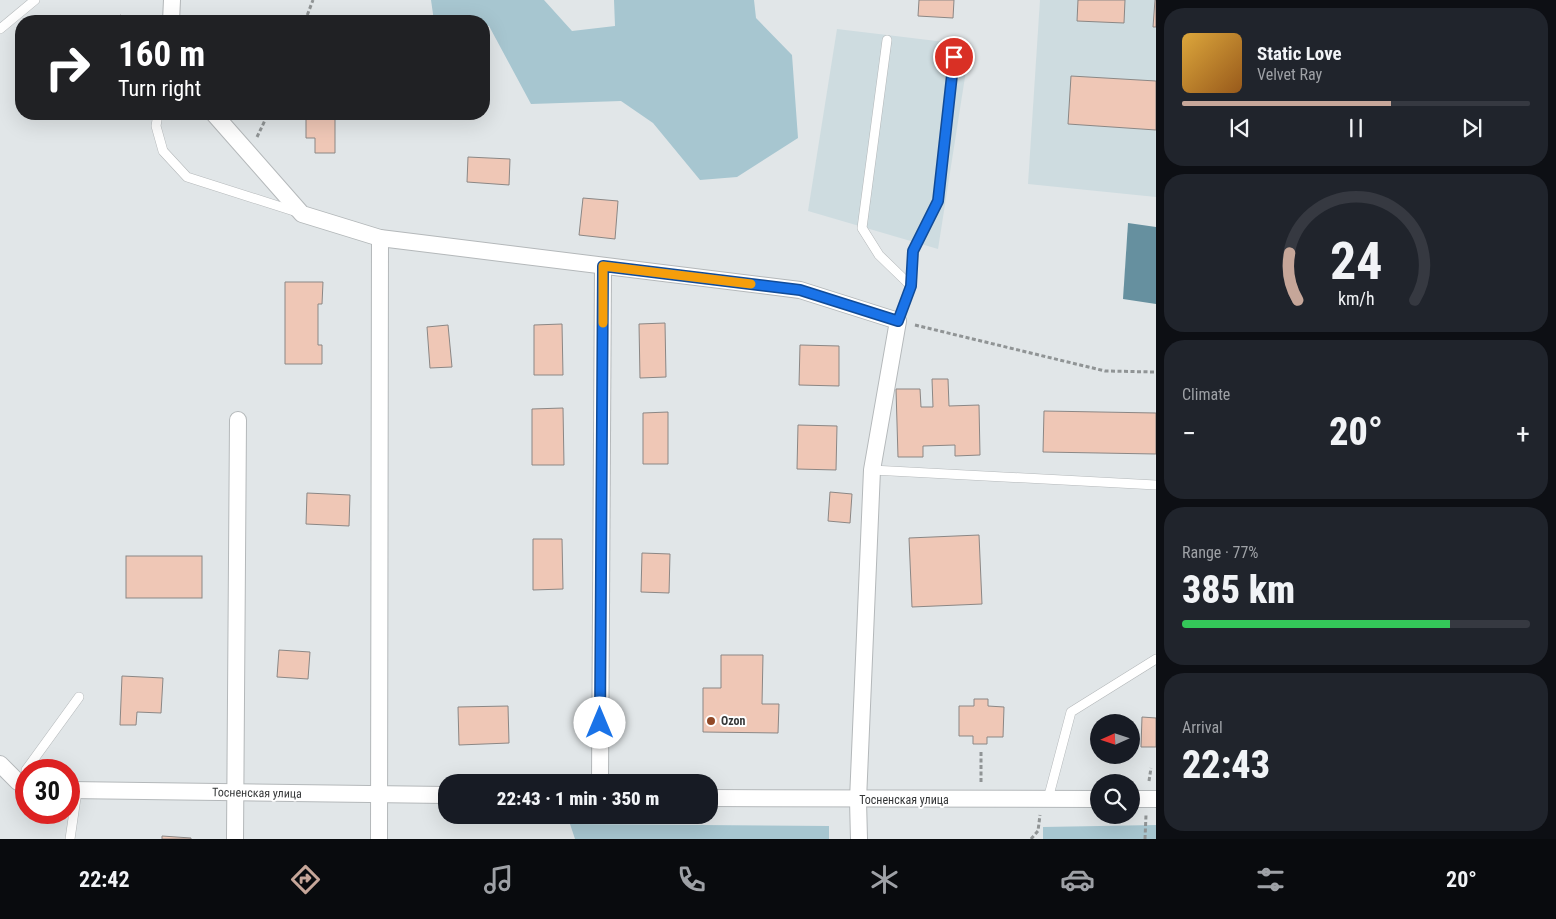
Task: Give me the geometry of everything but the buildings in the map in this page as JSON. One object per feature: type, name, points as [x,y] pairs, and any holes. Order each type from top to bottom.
[{"type":"street","points":[[172,0],[172,15]]},
{"type":"street","points":[[219,120],[302,214],[380,238],[800,290],[898,321],[872,470],[858,839]]},
{"type":"street","points":[[379,839],[380,238]]},
{"type":"street","points":[[600,774],[603,266]]},
{"type":"street","points":[[235,839],[238,420]]},
{"type":"street","points":[[0,764],[15,772]]},
{"type":"street","name":"Тосненская улица","points":[[80,790],[438,795]]},
{"type":"street","name":"Тосненская улица","points":[[718,798],[858,800],[1090,799]]},
{"type":"street","points":[[1140,799],[1156,799]]},
{"type":"lane","points":[[17,15],[35,0]]},
{"type":"lane","points":[[0,29],[15,17]]},
{"type":"lane","points":[[887,40],[862,228],[879,255],[911,286]]},
{"type":"lane","points":[[898,321],[911,286],[913,251],[938,201],[954,57]]},
{"type":"lane","points":[[157,120],[156,126],[163,151],[187,177],[302,214]]},
{"type":"lane","points":[[872,470],[1156,486]]},
{"type":"lane","points":[[1048,799],[1071,712],[1156,659]]},
{"type":"lane","points":[[36,759],[79,697]]},
{"type":"lane","points":[[70,839],[71,824]]},
{"type":"path","points":[[307,15],[313,0]]},
{"type":"path","points":[[249,153],[265,120]]},
{"type":"path","points":[[898,321],[1105,371],[1156,372]]},
{"type":"path","points":[[981,752],[981,776]]},
{"type":"path","points":[[1031,839],[1038,831],[1039,817]]},
{"type":"path","points":[[1145,839],[1146,817]]},
{"type":"shaded area","points":[[431,0],[544,0],[572,31],[615,26],[614,0],[754,0],[756,18],[792,55],[798,138],[737,177],[700,180],[653,123],[621,101],[531,104],[490,28],[490,15],[433,15]]},
{"type":"shaded area","points":[[1040,0],[1156,0],[1156,197],[1028,184]]},
{"type":"shaded area","points":[[837,29],[970,45],[938,249],[808,211]]},
{"type":"shaded area","points":[[1128,223],[1156,227],[1156,304],[1123,299]]},
{"type":"shaded area","points":[[570,824],[829,826],[829,839],[575,839]]},
{"type":"shaded area","points":[[1156,825],[1156,839],[1043,839],[1043,827]]},
{"type":"slow traffic","points":[[603,323],[603,266],[751,284]]},
{"type":"place","name":"Ozon","points":[[711,721]]},
{"type":"route","points":[[600,723],[603,266],[800,290],[898,321],[911,286],[913,251],[938,201],[954,57]]}]
